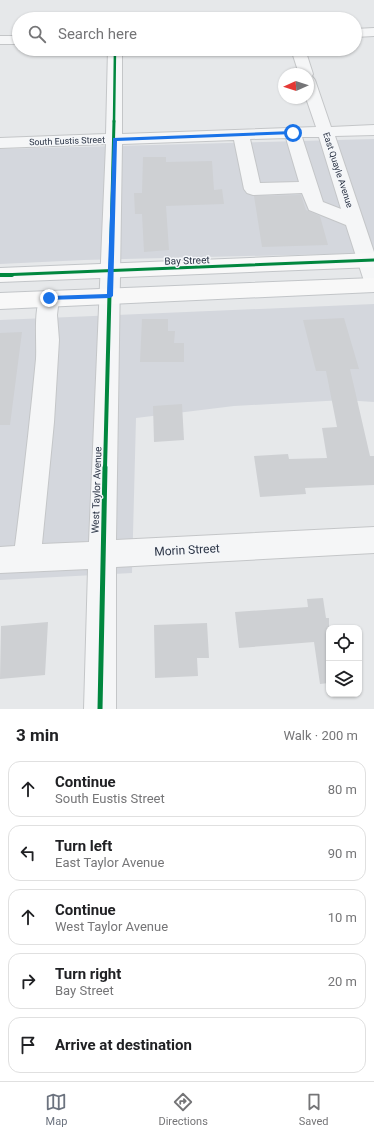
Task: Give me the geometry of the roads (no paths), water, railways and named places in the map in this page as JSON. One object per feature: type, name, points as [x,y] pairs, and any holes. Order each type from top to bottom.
[{"type":"main road","name":"Bay Street","points":[[0,275],[371,260]]},
{"type":"main road","points":[[0,300],[374,285]]},
{"type":"street","points":[[362,33],[374,32]]},
{"type":"street","points":[[0,40],[12,40]]},
{"type":"street","name":"West Taylor Avenue","points":[[100,709],[102,555],[111,271],[115,56]]},
{"type":"street","points":[[300,56],[304,68]]},
{"type":"street","name":"East Quayle Avenue","points":[[314,97],[354,221],[371,260],[374,281]]},
{"type":"street","name":"South Eustis Street","points":[[0,143],[374,130]]},
{"type":"street","points":[[293,133],[314,206],[354,221]]},
{"type":"street","points":[[241,135],[253,189],[309,187]]},
{"type":"street","points":[[27,558],[42,422],[48,340],[47,315],[49,298]]},
{"type":"street","name":"Morin Street","points":[[0,560],[374,540]]}]
